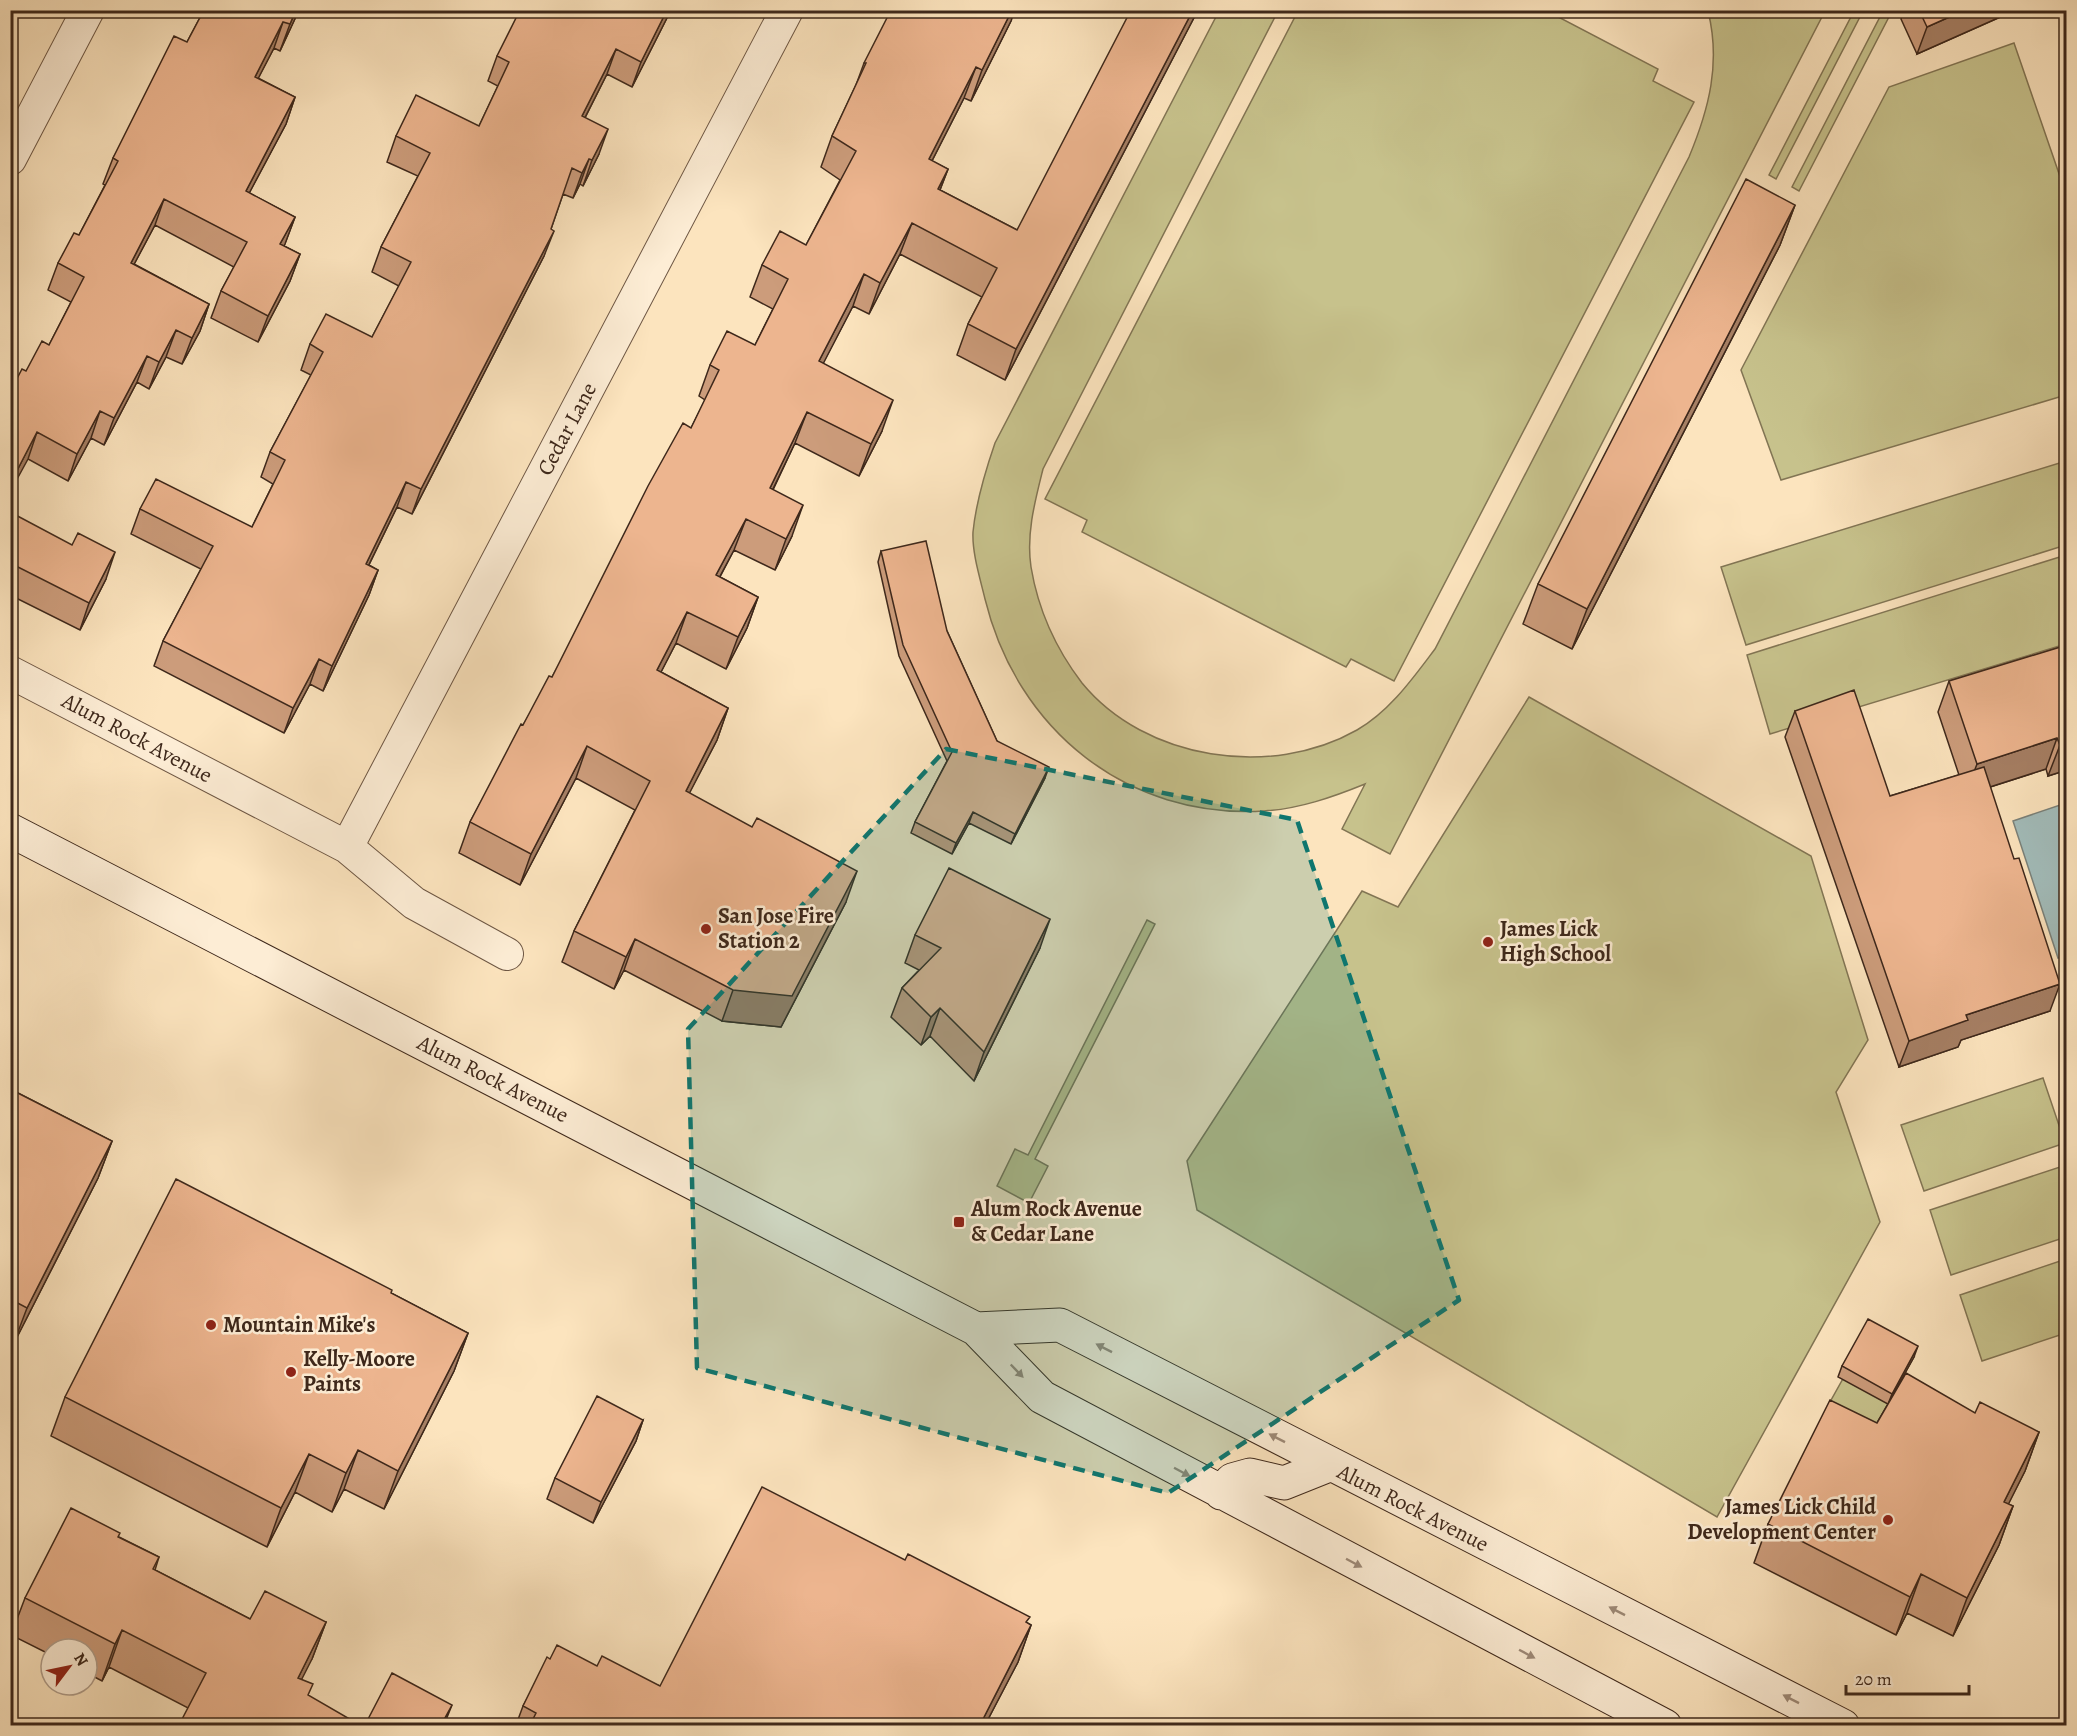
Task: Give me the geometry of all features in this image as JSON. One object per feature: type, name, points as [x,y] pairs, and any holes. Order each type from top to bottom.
[{"type":"main road","name":"Alum Rock Avenue","points":[[10,830],[976,1329],[1042,1397],[1665,1725]]},
{"type":"main road","name":"Alum Rock Avenue","points":[[976,1329],[1060,1325],[1329,1465],[1843,1725]]},
{"type":"main road","points":[[1221,1493],[1232,1479],[1250,1475],[1284,1483],[1329,1465]]},
{"type":"street","points":[[10,159],[88,10]]},
{"type":"street","name":"Cedar Lane","points":[[347,847],[787,10]]},
{"type":"street","name":"Alum Rock Avenue","points":[[10,672],[347,847],[414,903],[507,954]]},
{"type":"highlighted area","points":[[946,749],[1297,820],[1459,1300],[1168,1493],[697,1368],[688,1029]]},
{"type":"shaded area","points":[[1219,11],[1278,11],[1043,469],[1032,518],[1030,555],[1038,598],[1056,642],[1082,683],[1108,709],[1139,730],[1174,745],[1211,754],[1249,757],[1287,754],[1323,745],[1357,730],[1390,704],[1435,649],[1689,157],[1711,86],[1713,49],[1708,11],[1761,11],[1763,14],[1765,11],[1825,11],[1390,854],[1342,829],[1365,784],[1328,798],[1290,808],[1264,811],[1214,810],[1167,800],[1124,782],[1085,757],[1051,726],[1023,689],[1001,646],[985,599],[977,565],[973,540],[974,520],[981,487],[995,443]]},
{"type":"shaded area","points":[[1298,11],[1547,11],[1658,69],[1653,81],[1694,102],[1394,681],[1351,659],[1346,667],[1082,532],[1087,520],[1045,499]]},
{"type":"shaded area","points":[[1854,11],[1863,11],[1776,179],[1769,175]]},
{"type":"shaded area","points":[[1883,11],[1892,11],[1799,191],[1792,187]]},
{"type":"shaded area","points":[[2014,43],[2066,194],[2066,395],[1781,480],[1741,370],[1889,87]]},
{"type":"shaded area","points":[[2066,461],[2066,545],[1746,645],[1721,567]]},
{"type":"shaded area","points":[[2066,555],[2066,644],[1770,734],[1747,655]]},
{"type":"shaded area","points":[[1529,697],[1811,856],[1868,1040],[1836,1092],[1880,1222],[1717,1517],[1197,1210],[1187,1161],[1362,891],[1398,907]]},
{"type":"shaded area","points":[[1147,920],[1155,924],[1035,1159],[1048,1166],[1029,1203],[997,1186],[1015,1149],[1028,1155]]},
{"type":"shaded area","points":[[2043,1078],[2065,1143],[1924,1191],[1901,1125]]},
{"type":"shaded area","points":[[2066,1165],[2066,1237],[1951,1275],[1930,1210]]},
{"type":"shaded area","points":[[2066,1259],[2066,1333],[1982,1361],[1960,1295]]},
{"type":"shaded area","points":[[1859,1350],[1907,1377],[1878,1429],[1830,1402]]},
{"type":"water","points":[[2066,803],[2066,956],[2058,958],[2013,821]]},
{"type":"building","points":[[204,10],[296,10],[290,24],[283,22],[255,77],[295,97],[246,191],[295,217],[280,244],[300,254],[268,316],[221,291],[247,242],[164,199],[131,263],[209,304],[192,338],[176,330],[159,362],[147,356],[114,418],[100,411],[77,454],[37,432],[10,484],[10,385],[13,386],[22,369],[26,371],[42,341],[49,345],[84,277],[58,263],[74,233],[79,235],[118,161],[113,158],[174,36],[187,42]]},
{"type":"building","points":[[520,10],[667,10],[641,62],[616,49],[582,116],[608,129],[592,160],[589,159],[582,173],[572,168],[551,229],[554,231],[421,489],[406,482],[366,564],[378,570],[332,666],[319,659],[293,708],[163,641],[213,546],[140,509],[156,479],[252,527],[285,460],[270,452],[323,352],[310,344],[326,314],[372,337],[411,262],[381,247],[430,153],[396,136],[416,95],[479,126],[509,62],[497,56]]},
{"type":"building","points":[[891,10],[1012,10],[982,70],[976,67],[929,159],[948,169],[938,189],[1017,230],[1131,10],[1193,10],[1016,349],[968,324],[997,268],[912,223],[880,283],[864,274],[819,361],[893,400],[871,444],[807,412],[770,488],[803,505],[786,539],[746,519],[716,575],[758,597],[738,637],[687,612],[657,670],[728,708],[686,791],[752,827],[757,818],[857,871],[792,996],[733,990],[635,939],[626,957],[574,931],[650,781],[587,746],[531,854],[470,822],[521,724],[523,725],[549,676],[552,677],[648,486],[683,423],[691,428],[719,370],[710,365],[727,331],[755,345],[788,279],[762,265],[780,231],[806,245],[856,151],[832,136],[866,63],[864,63]]},
{"type":"building","points":[[1919,10],[1965,10],[1927,27]]},
{"type":"building","points":[[1746,179],[1795,205],[1587,609],[1538,584]]},
{"type":"building","points":[[10,512],[72,545],[78,533],[115,552],[89,603],[10,563]]},
{"type":"building","points":[[926,541],[947,631],[997,741],[1049,767],[1015,834],[973,812],[956,843],[915,822],[952,752],[903,645],[881,551]]},
{"type":"building","points":[[2067,645],[2067,743],[2060,745],[2057,738],[1977,764],[1949,681]]},
{"type":"building","points":[[1854,690],[1890,796],[1984,767],[2014,859],[2019,858],[2060,984],[1966,1015],[1968,1020],[1909,1041],[1795,711]]},
{"type":"building","points":[[949,868],[1050,919],[984,1052],[940,1008],[931,1017],[902,988],[941,948],[915,935]]},
{"type":"building","points":[[10,1089],[112,1141],[27,1308],[10,1299]]},
{"type":"building","points":[[176,1179],[392,1290],[391,1293],[468,1333],[398,1471],[358,1450],[346,1473],[309,1454],[281,1508],[65,1397]]},
{"type":"building","points":[[1868,1319],[1918,1346],[1892,1394],[1842,1366]]},
{"type":"building","name":"James Lick Child Development Center","points":[[1906,1373],[1975,1413],[1980,1402],[2039,1432],[2004,1502],[2013,1506],[1967,1598],[1921,1574],[1910,1597],[1768,1524],[1830,1400],[1877,1423]]},
{"type":"building","points":[[597,1396],[643,1420],[601,1502],[555,1478]]},
{"type":"building","points":[[762,1487],[905,1560],[908,1554],[1030,1617],[1026,1622],[1031,1625],[980,1725],[530,1725],[536,1713],[523,1706],[547,1657],[550,1659],[557,1645],[597,1666],[602,1656],[660,1686]]},
{"type":"building","points":[[71,1508],[120,1533],[118,1537],[159,1557],[153,1569],[250,1619],[265,1591],[326,1622],[298,1678],[313,1684],[308,1695],[360,1725],[179,1725],[206,1673],[122,1630],[115,1644],[25,1598]]},
{"type":"building","points":[[392,1673],[452,1705],[441,1725],[365,1725]]},
{"type":"place","name":"San Jose Fire Station 2","points":[[706,929]]},
{"type":"place","name":"James Lick High School","points":[[1488,942]]},
{"type":"place","name":"Alum Rock Avenue & Cedar Lane","points":[[959,1222]]},
{"type":"place","name":"Mountain Mike's","points":[[211,1325]]},
{"type":"place","name":"Kelly-Moore Paints","points":[[291,1372]]},
{"type":"place","name":"James Lick Child Development Center","points":[[1888,1520]]}]
